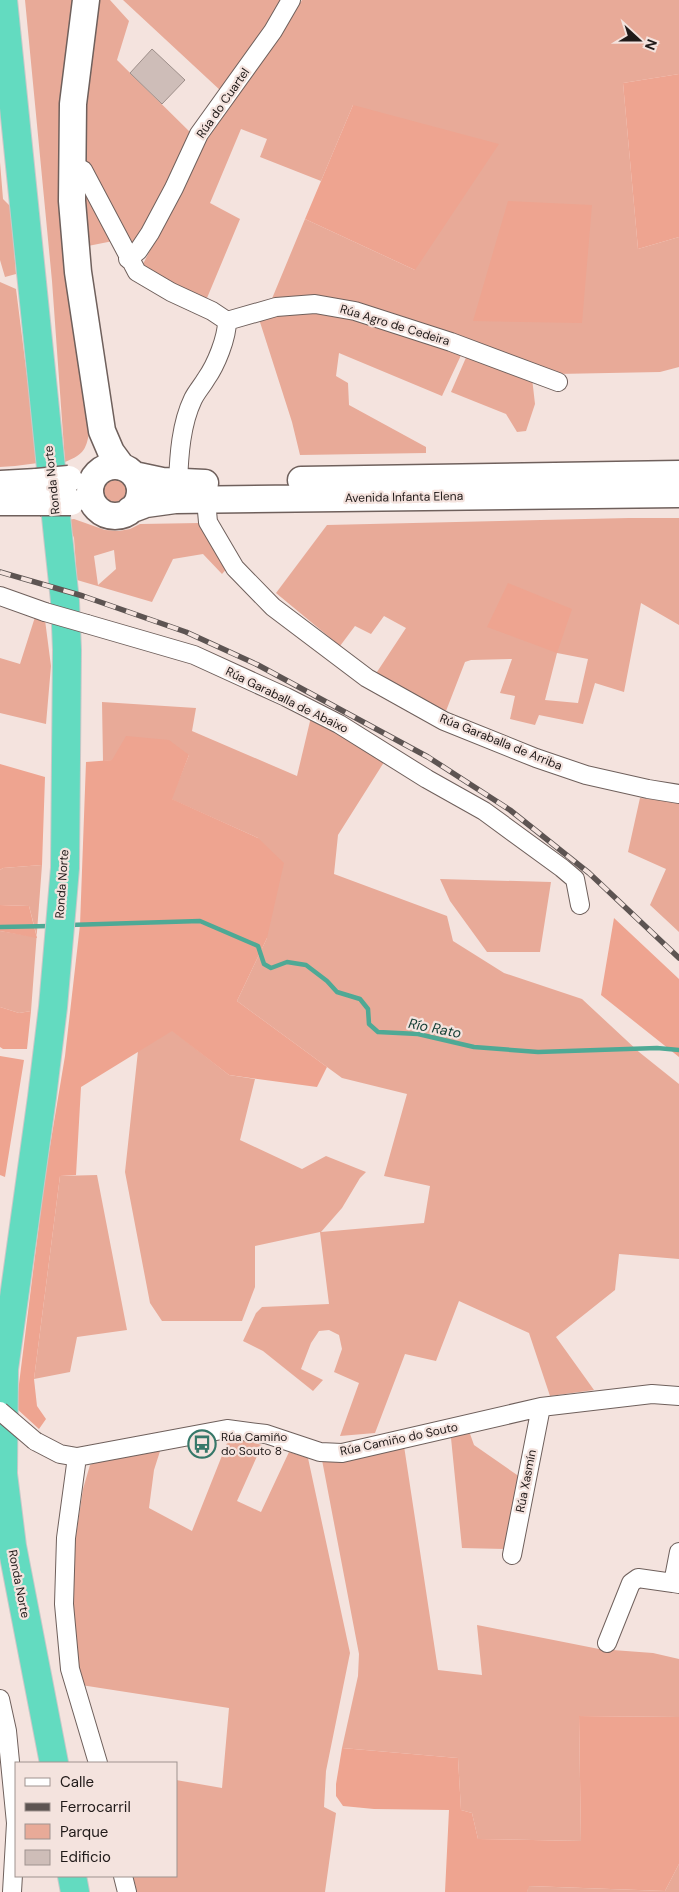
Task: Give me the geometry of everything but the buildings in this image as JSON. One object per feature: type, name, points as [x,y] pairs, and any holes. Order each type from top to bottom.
[{"type":"highway","name":"Ronda Norte","points":[[3,0],[65,601],[67,650],[65,868],[53,1007],[4,1369],[3,1474],[12,1546],[54,1762]]},
{"type":"highway","points":[[72,1877],[75,1892]]},
{"type":"street","points":[[86,0],[75,74],[71,132],[72,201],[78,272],[102,431],[98,478],[139,487],[139,496],[130,510]]},
{"type":"street","name":"Rúa do Cuartel","points":[[128,259],[138,251],[150,233],[200,134],[273,31],[291,0]]},
{"type":"street","points":[[71,166],[83,170],[128,259],[137,272],[154,283],[212,311],[227,321],[227,331],[221,348],[207,378],[192,400],[187,415],[178,461],[178,482]]},
{"type":"street","name":"Rúa Agro de Cedeira","points":[[227,321],[276,307],[315,304],[355,311],[500,359],[558,382]]},
{"type":"street","name":"Avenida Infanta Elena","points":[[0,502],[98,478],[178,482],[679,474]]},
{"type":"street","name":"Avenida Infanta Elena","points":[[98,478],[97,509],[114,516],[164,501],[679,494]]},
{"type":"street","name":"Avenida Infanta Elena","points":[[0,484],[38,492]]},
{"type":"street","name":"Rúa Garaballa de Arriba","points":[[206,500],[208,522],[235,568],[273,607],[367,678],[444,721],[536,758],[586,775],[679,794]]},
{"type":"street","name":"Rúa Garaballa de Abaixo","points":[[0,596],[45,612],[194,655],[286,697],[339,724],[427,779],[484,811],[562,868],[575,880],[580,905]]},
{"type":"street","name":"Rúa Camiño do Souto","points":[[0,1410],[35,1441],[60,1454],[77,1457],[227,1429],[266,1434],[320,1452],[342,1453],[541,1407],[652,1394],[679,1396]]},
{"type":"street","name":"Rúa Xasmín","points":[[512,1555],[541,1407]]},
{"type":"street","points":[[77,1457],[66,1538],[64,1604],[70,1669],[98,1762]]},
{"type":"street","points":[[607,1643],[630,1583],[638,1578],[676,1584],[679,1552]]},
{"type":"street","points":[[0,1698],[15,1815]]},
{"type":"street","points":[[12,1892],[15,1840]]},
{"type":"street","points":[[123,1877],[127,1892]]},
{"type":"green space","points":[[25,0],[77,0],[90,429],[84,450],[65,462],[52,281]]},
{"type":"green space","points":[[94,0],[110,0],[129,21],[117,60],[194,136],[142,236],[132,242],[124,233],[80,149]]},
{"type":"green space","points":[[123,0],[285,0],[221,91]]},
{"type":"green space","points":[[302,0],[679,0],[679,74],[623,83],[638,249],[679,237],[679,367],[660,372],[557,374],[467,338],[382,311],[271,301],[305,219],[415,270],[353,105],[321,181],[260,157],[267,139],[241,129],[210,203],[240,219],[207,298],[176,289],[142,266],[211,130],[276,41]]},
{"type":"green space","points":[[0,162],[3,199],[11,207],[16,274],[5,277],[0,260]]},
{"type":"green space","points":[[84,180],[113,241],[83,247]]},
{"type":"green space","points":[[0,282],[16,289],[38,463],[0,467]]},
{"type":"green space","points":[[323,312],[377,323],[463,351],[442,396],[339,353],[336,376],[348,383],[349,405],[426,447],[426,453],[300,455],[292,422],[259,319],[292,313]]},
{"type":"green space","points":[[468,353],[532,378],[535,404],[526,431],[517,432],[506,414],[451,392]]},
{"type":"green space","points":[[115,480],[123,483],[126,491],[123,499],[115,502],[107,499],[104,491],[107,483]]},
{"type":"green space","points":[[679,518],[679,625],[641,603],[624,692],[595,683],[583,724],[539,715],[535,725],[510,719],[515,696],[500,693],[512,659],[471,660],[465,662],[446,711],[375,675],[406,628],[384,616],[371,634],[355,626],[340,646],[276,593],[327,525]],"holes":[[[557,653],[588,659],[578,703],[545,700]]]},
{"type":"green space","points":[[74,519],[105,530],[119,531],[130,529],[140,524],[200,523],[229,566],[222,574],[203,554],[173,559],[152,602],[77,580],[74,538],[67,520]],"holes":[[[114,550],[116,569],[98,585],[94,556]]]},
{"type":"green space","points":[[35,617],[45,620],[51,666],[46,724],[0,713],[0,658],[20,664]]},
{"type":"green space","points":[[102,702],[196,708],[192,731],[297,776],[311,717],[386,759],[338,835],[334,874],[447,916],[453,941],[504,973],[582,999],[639,1052],[679,1084],[679,1259],[619,1254],[615,1290],[556,1337],[594,1390],[550,1396],[529,1333],[459,1301],[436,1361],[405,1354],[375,1433],[340,1436],[359,1383],[334,1372],[342,1349],[339,1335],[329,1330],[319,1331],[311,1343],[301,1369],[323,1380],[313,1391],[263,1351],[243,1341],[256,1313],[262,1307],[329,1304],[320,1232],[255,1246],[255,1287],[242,1321],[162,1321],[150,1303],[125,1172],[138,1051],[172,1030],[229,1075],[255,1079],[240,1140],[302,1169],[326,1156],[366,1172],[360,1178],[342,1208],[321,1232],[424,1223],[430,1186],[384,1176],[407,1094],[342,1078],[237,1001],[267,938],[258,838],[171,799],[189,755],[103,761]]},
{"type":"green space","points":[[640,798],[679,802],[679,932],[650,905],[666,869],[628,852]]},
{"type":"green space","points":[[42,865],[37,936],[29,906],[0,905],[0,870],[3,868]]},
{"type":"green space","points":[[440,879],[551,882],[540,952],[487,952],[450,901]]},
{"type":"green space","points":[[0,931],[37,937],[31,1011],[19,1013],[0,1007]]},
{"type":"green space","points":[[97,1175],[127,1330],[77,1337],[70,1372],[34,1379],[60,1176]]},
{"type":"green space","points":[[469,1431],[474,1445],[520,1477],[505,1549],[462,1548],[451,1438]]},
{"type":"green space","points":[[229,1438],[262,1445],[237,1501],[261,1512],[289,1452],[308,1458],[350,1653],[326,1771],[324,1807],[336,1813],[325,1892],[137,1892],[133,1877],[178,1877],[178,1780],[222,1788],[229,1708],[81,1685],[71,1626],[71,1569],[83,1489],[90,1465],[100,1460],[161,1448],[154,1470],[149,1508],[192,1531]]},
{"type":"green space","points":[[404,1446],[438,1670],[482,1675],[477,1625],[599,1649],[653,1653],[679,1659],[679,1717],[579,1716],[581,1841],[478,1839],[472,1813],[461,1810],[458,1758],[342,1748],[358,1676],[359,1654],[322,1460]]},
{"type":"green space","points":[[679,1864],[679,1892],[527,1892],[528,1886],[665,1891]]},
{"type":"shaded area","points":[[679,74],[679,237],[638,249],[623,83]]},
{"type":"shaded area","points":[[353,105],[499,144],[415,270],[305,219]]},
{"type":"shaded area","points":[[508,201],[592,205],[582,323],[473,321]]},
{"type":"shaded area","points":[[508,583],[572,609],[557,653],[487,627]]},
{"type":"shaded area","points":[[126,736],[169,740],[189,755],[172,799],[258,838],[284,863],[267,938],[237,1001],[327,1067],[317,1087],[229,1075],[172,1031],[81,1087],[76,1175],[60,1176],[34,1379],[37,1406],[46,1419],[39,1429],[16,1408],[45,1176],[65,1056],[80,925],[86,762],[112,760]]},
{"type":"shaded area","points":[[0,764],[45,777],[42,865],[3,868],[0,870]]},
{"type":"shaded area","points":[[0,905],[29,906],[37,938],[0,931]]},
{"type":"shaded area","points":[[614,918],[679,979],[679,1057],[601,995]]},
{"type":"shaded area","points":[[0,1007],[19,1013],[31,1011],[27,1049],[3,1049],[0,1047]]},
{"type":"shaded area","points":[[0,1056],[24,1060],[5,1177],[0,1175]]},
{"type":"shaded area","points":[[579,1716],[679,1717],[679,1864],[665,1891],[529,1886],[527,1892],[445,1892],[449,1810],[374,1809],[343,1806],[336,1796],[342,1748],[458,1758],[461,1810],[472,1813],[478,1839],[581,1841]]},
{"type":"waterway","name":"Río Rato","points":[[69,925],[200,921],[258,946],[264,964],[271,968],[287,962],[306,965],[327,981],[337,992],[360,999],[368,1009],[369,1024],[378,1032],[418,1034],[474,1047],[538,1052],[657,1048],[679,1050]]},
{"type":"waterway","name":"Río Rato","points":[[0,927],[51,926]]},
{"type":"railway","points":[[0,572],[83,596],[186,632],[258,665],[428,757],[510,810],[589,873],[679,958]]},
{"type":"place","name":"Rúa Camiño do Souto 8","points":[[202,1444]]}]
